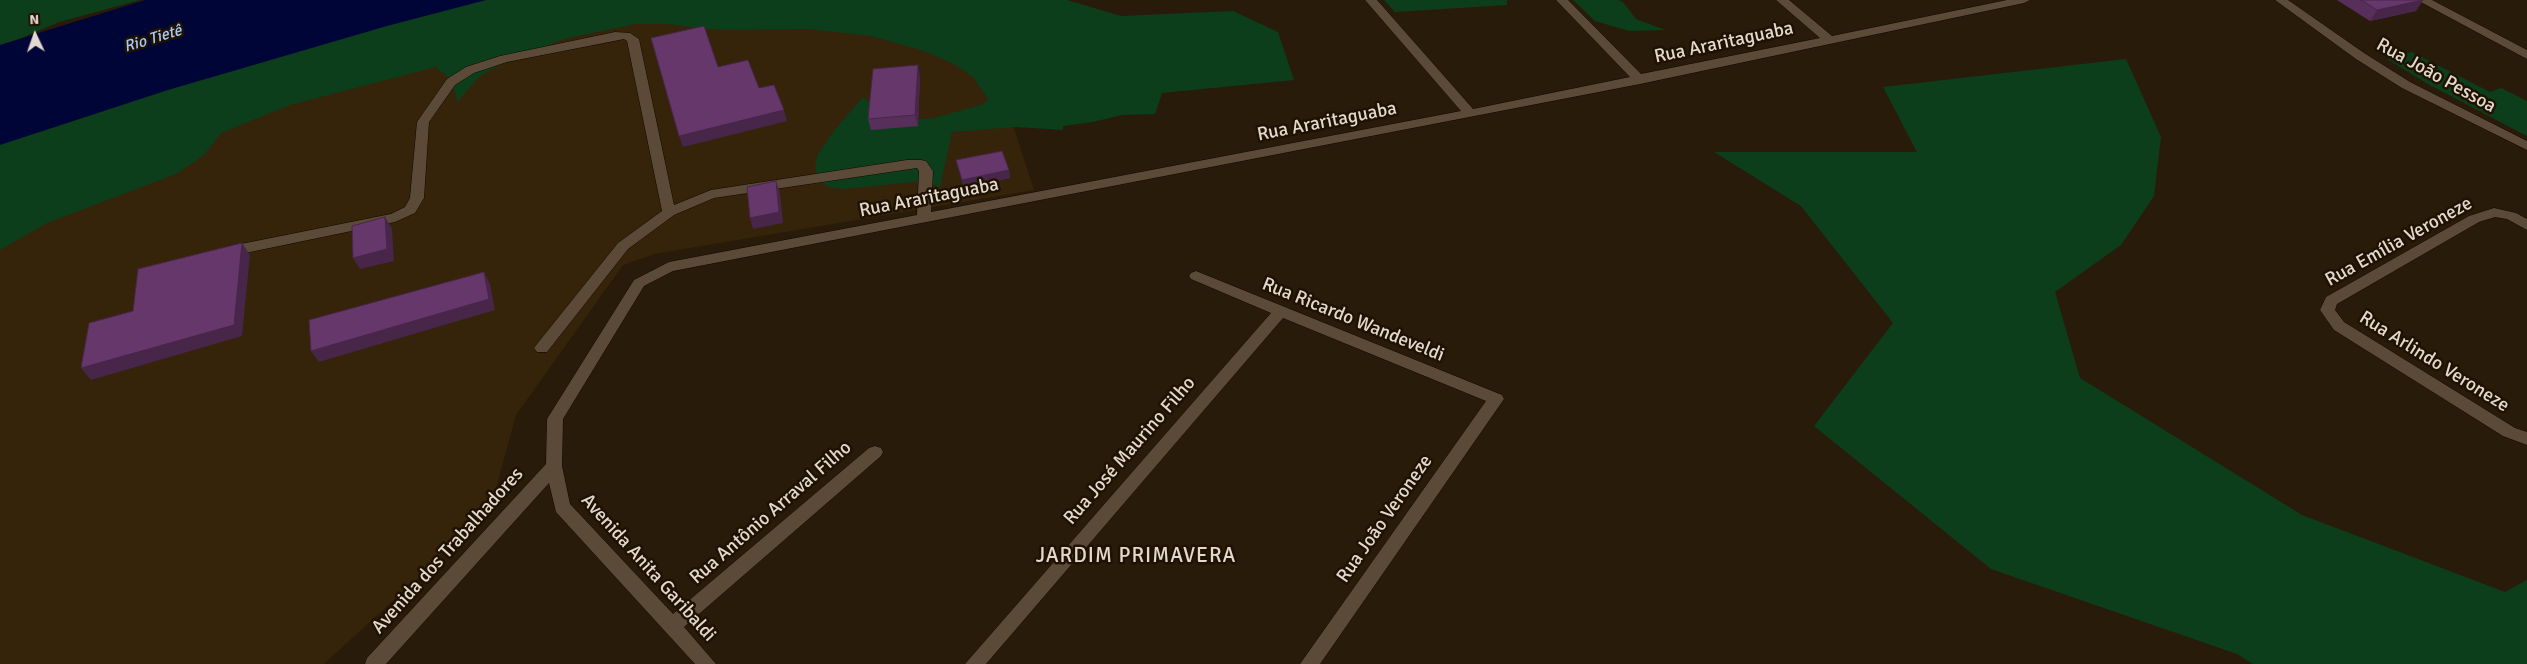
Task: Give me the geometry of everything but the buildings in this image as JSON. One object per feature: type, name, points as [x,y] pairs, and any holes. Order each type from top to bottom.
[{"type":"street","points":[[1371,0],[1470,113]]},
{"type":"street","points":[[1562,0],[1640,80]]},
{"type":"street","points":[[1782,0],[1830,40]]},
{"type":"street","name":"Rua Araritaguaba","points":[[639,283],[669,267],[1640,80],[2024,0]]},
{"type":"street","name":"Rua João Pessoa","points":[[2282,0],[2360,56],[2406,86],[2527,146]]},
{"type":"street","points":[[2423,0],[2527,56]]},
{"type":"street","points":[[210,256],[395,218],[410,210],[417,198],[424,122],[433,105],[451,82],[470,70],[504,59],[615,36],[626,36],[633,39],[669,212]]},
{"type":"street","points":[[542,348],[623,246],[669,212],[711,194],[907,164],[921,164],[926,171],[924,218]]},
{"type":"street","name":"Rua Emília Veroneze","points":[[2327,310],[2330,301],[2474,219],[2494,212],[2511,216],[2527,225]]},
{"type":"street","name":"Rua Ricardo Wandeveldi","points":[[1196,276],[1496,399]]},
{"type":"street","name":"Avenida Anita Garibaldi","points":[[639,283],[555,419],[554,466],[562,507],[707,664]]},
{"type":"street","name":"Rua Arlindo Veroneze","points":[[2327,310],[2339,326],[2509,432],[2527,439]]},
{"type":"street","name":"Rua José Maurino Filho","points":[[974,664],[1280,312]]},
{"type":"street","name":"Rua João Veroneze","points":[[1309,664],[1496,399]]},
{"type":"street","name":"Rua Antônio Arraval Filho","points":[[672,626],[874,452]]},
{"type":"street","name":"Avenida dos Trabalhadores","points":[[374,664],[554,466]]},
{"type":"shaded area","points":[[776,7],[994,66],[1034,190],[655,254],[623,265],[516,415],[492,503],[420,576],[324,664],[0,664],[0,239],[253,104],[620,10]]},
{"type":"green space","points":[[0,0],[140,0],[59,22],[0,47]]},
{"type":"green space","points":[[446,0],[1067,0],[1121,16],[1233,11],[1278,32],[1294,80],[1162,93],[1155,114],[1122,115],[1093,122],[1063,126],[1063,130],[1016,127],[952,132],[940,187],[923,181],[844,189],[829,187],[819,181],[815,167],[817,156],[832,133],[863,97],[887,115],[913,120],[934,118],[984,104],[988,99],[974,78],[954,64],[921,50],[871,36],[808,29],[721,30],[664,24],[635,24],[564,39],[501,64],[479,77],[457,102],[450,79],[436,67],[290,105],[221,133],[204,155],[176,174],[47,223],[0,250],[0,132]]},
{"type":"green space","points":[[1384,0],[1507,0],[1507,5],[1395,12]]},
{"type":"green space","points":[[1573,0],[1618,0],[1623,2],[1636,19],[1665,30],[1629,31],[1595,21]]},
{"type":"green space","points":[[2412,52],[2490,92],[2501,88],[2527,101],[2527,136],[2426,83],[2387,59]]},
{"type":"green space","points":[[2126,59],[2161,137],[2154,196],[2121,245],[2055,292],[2080,378],[2302,515],[2505,592],[2527,580],[2527,664],[2253,664],[2237,654],[1991,569],[1814,426],[1893,323],[1801,206],[1714,152],[1917,152],[1883,87]]},
{"type":"water","name":"Rio Tietê","points":[[145,0],[486,0],[387,26],[168,90],[0,145],[0,45]]},
{"type":"district","name":"JARDIM PRIMAVERA","points":[[1136,556]]}]
